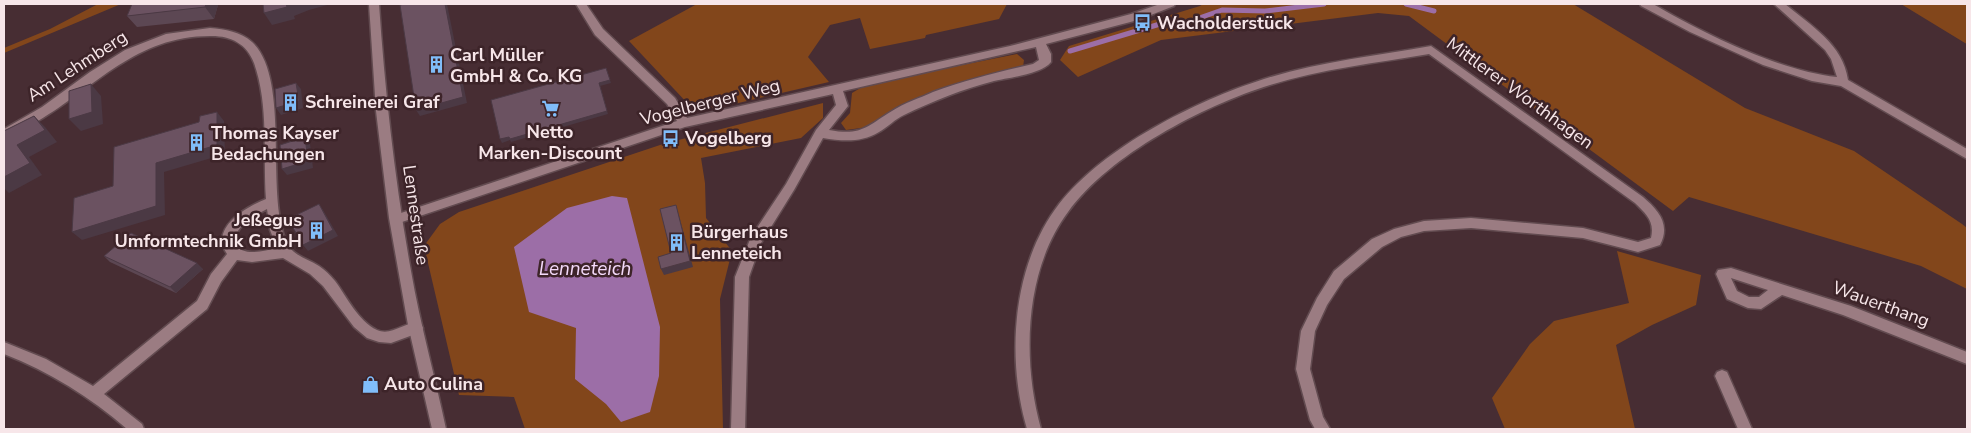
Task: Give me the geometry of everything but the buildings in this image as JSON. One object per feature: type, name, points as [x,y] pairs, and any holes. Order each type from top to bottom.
[{"type":"street","name":"Lennestraße","points":[[374,4],[376,47],[403,266],[439,429]]},
{"type":"street","points":[[581,4],[599,32],[671,101],[684,123]]},
{"type":"street","name":"Vogelberger Weg","points":[[396,219],[684,123],[1040,43],[1134,17],[1170,4]]},
{"type":"street","points":[[1645,4],[1687,27],[1767,63],[1819,80],[1844,82],[1967,154]]},
{"type":"street","points":[[1779,4],[1822,39],[1843,68],[1844,82]]},
{"type":"street","name":"Am Lehmberg","points":[[4,134],[58,102],[121,55],[138,47],[186,32],[219,32],[234,36],[244,41],[254,51],[264,80],[277,238],[284,252]]},
{"type":"street","points":[[820,133],[843,137],[856,136],[874,130],[897,113],[938,95],[983,80],[1036,67],[1044,62],[1045,54],[1040,43]]},
{"type":"street","name":"Mittlerer Worthhagen","points":[[1034,429],[1023,374],[1024,323],[1032,268],[1062,209],[1091,178],[1149,137],[1207,105],[1247,88],[1343,64],[1431,50],[1469,80],[1656,214],[1659,222],[1659,232],[1656,241],[1638,248],[1584,234],[1471,223],[1424,226],[1398,233],[1376,243],[1340,275],[1322,302],[1308,331],[1304,369],[1317,420],[1324,429]]},
{"type":"street","points":[[738,429],[742,277],[755,241],[790,186],[820,133],[842,106],[837,89]]},
{"type":"street","points":[[273,201],[247,214],[231,231],[228,238],[229,245],[235,253],[250,257],[284,252],[325,278],[362,326],[373,335],[387,337],[416,328]]},
{"type":"street","points":[[93,394],[202,305],[216,278],[235,253]]},
{"type":"street","name":"Wauerthang","points":[[1780,289],[1846,310],[1967,358]]},
{"type":"street","points":[[4,348],[30,357],[93,394],[137,429]]},
{"type":"street","points":[[1722,376],[1744,429]]},
{"type":"shaded area","points":[[98,4],[121,4],[4,53],[4,48],[50,29]]},
{"type":"shaded area","points":[[697,4],[1007,4],[999,19],[926,35],[925,38],[870,49],[860,18],[830,25],[808,57],[829,82],[717,108],[689,105],[629,41]]},
{"type":"shaded area","points":[[1203,4],[1573,4],[1745,108],[1854,151],[1962,224],[1967,228],[1967,289],[1921,266],[1689,197],[1673,211],[1409,16],[1378,13],[1161,40],[1078,77],[1060,60],[1069,46]]},
{"type":"shaded area","points":[[1901,4],[1967,4],[1967,44],[1965,43]]},
{"type":"shaded area","points":[[1017,54],[1024,60],[1023,67],[926,95],[900,105],[868,127],[846,130],[841,123],[850,113],[852,93],[867,84]]},
{"type":"shaded area","points":[[823,103],[823,118],[801,138],[701,158],[705,183],[706,218],[732,251],[720,299],[723,429],[525,429],[514,397],[459,395],[424,246],[440,224],[459,212],[663,144]]},
{"type":"shaded area","points":[[1617,251],[1701,275],[1696,305],[1652,325],[1616,345],[1635,429],[1505,429],[1492,398],[1530,344],[1554,321],[1629,303]]},
{"type":"water","name":"Lenneteich","points":[[612,196],[627,198],[660,327],[659,376],[650,412],[621,422],[606,404],[575,379],[576,328],[529,312],[514,247],[567,208]]},
{"type":"waterway","points":[[1070,51],[1170,21],[1188,22],[1222,10],[1265,11],[1324,4]]},
{"type":"waterway","points":[[1406,4],[1434,11]]},
{"type":"place","name":"Wacholderstück","points":[[1143,23]]},
{"type":"place","name":"Carl Müller GmbH & Co. KG","points":[[436,65]]},
{"type":"place","name":"Schreinerei Graf","points":[[291,102]]},
{"type":"place","name":"Netto Marken-Discount","points":[[550,109]]},
{"type":"place","name":"Vogelberg","points":[[671,138]]},
{"type":"place","name":"Thomas Kayser Bedachungen","points":[[197,143]]},
{"type":"place","name":"Jeßegus Umformtechnik GmbH","points":[[316,230]]},
{"type":"place","name":"Bürgerhaus Lenneteich","points":[[677,242]]},
{"type":"place","name":"Auto Culina","points":[[370,384]]}]
